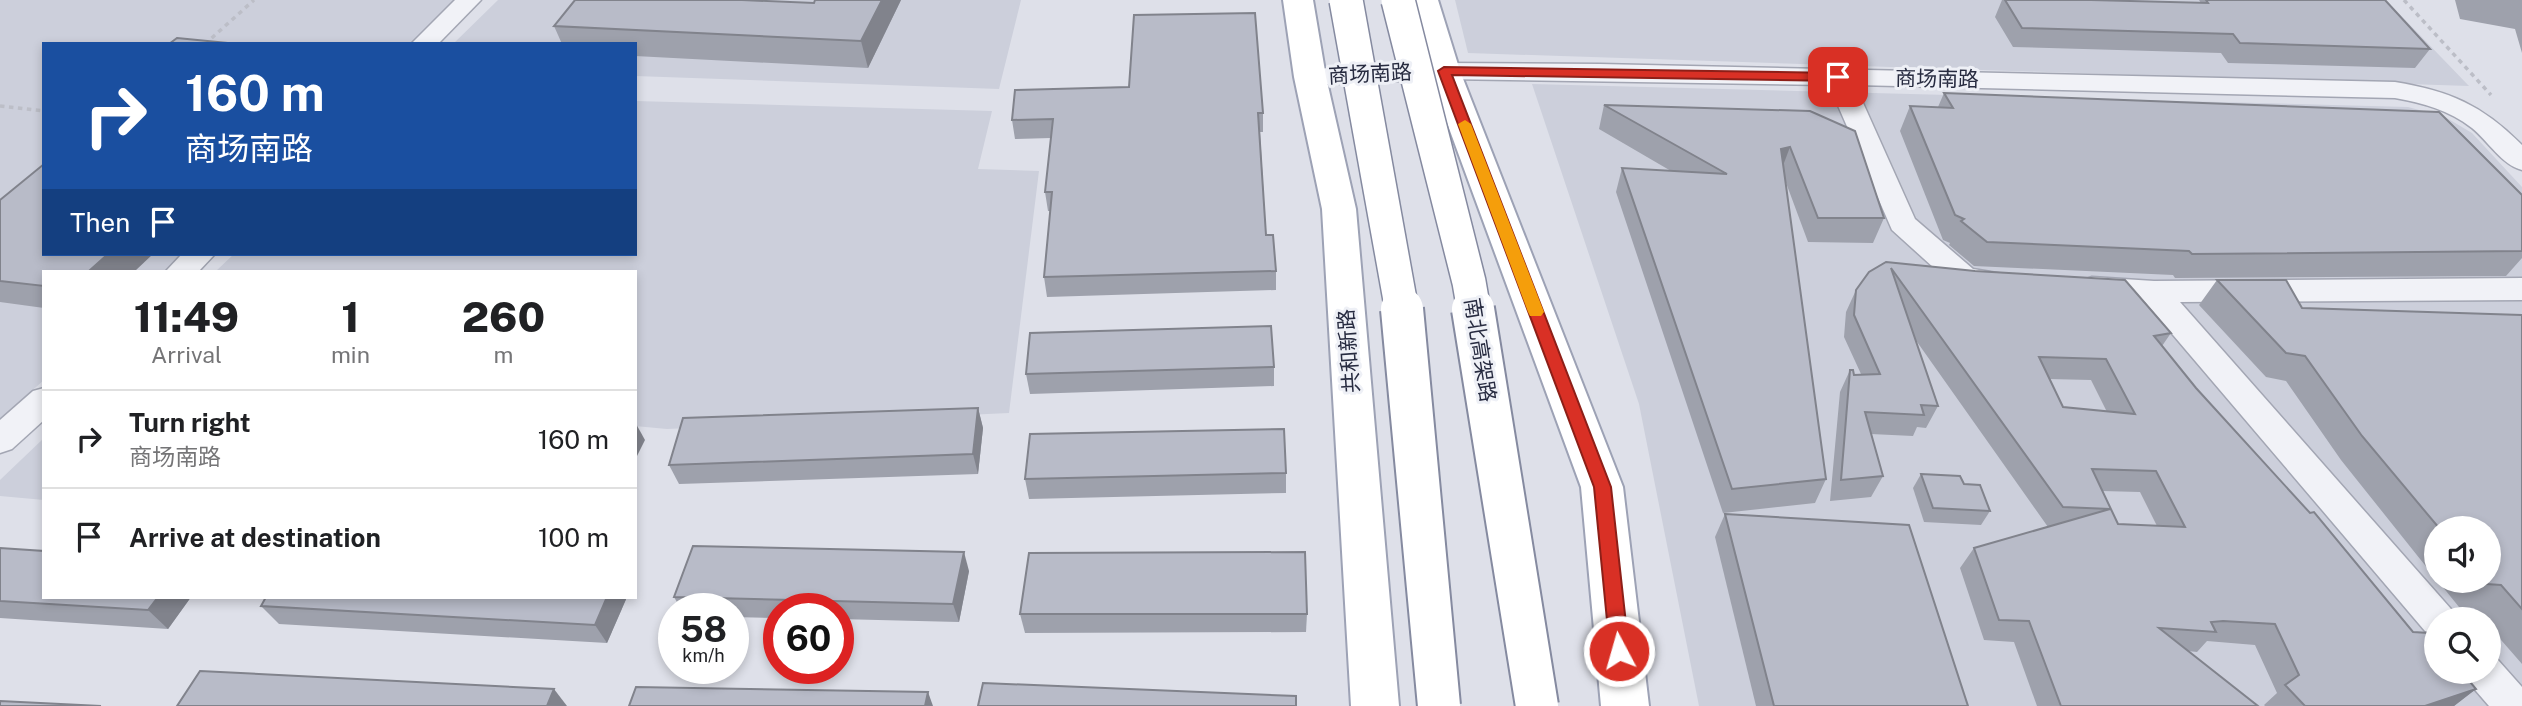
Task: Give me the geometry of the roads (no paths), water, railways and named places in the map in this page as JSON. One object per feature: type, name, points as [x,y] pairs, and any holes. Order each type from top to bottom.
[{"type":"main road","name":"共和新路","points":[[1298,0],[1310,77],[1339,209],[1375,706]]},
{"type":"main road","points":[[1346,0],[1401,301],[1439,706]]},
{"type":"main road","name":"南北高架路","points":[[1398,0],[1469,282],[1537,706]]},
{"type":"main road","points":[[1423,0],[1444,71],[1602,487],[1625,706]]},
{"type":"street","points":[[425,42],[469,0]]},
{"type":"street","name":"商场南路","points":[[1310,77],[1444,71],[2395,90],[2430,95],[2460,106],[2488,125],[2522,161]]},
{"type":"street","points":[[1838,77],[1902,223],[1917,242],[1944,258],[1965,279],[2019,283]]},
{"type":"street","points":[[182,270],[198,256]]},
{"type":"street","points":[[2059,286],[2154,292],[2522,289]]},
{"type":"street","points":[[2154,292],[2427,607]]},
{"type":"street","points":[[0,440],[42,402]]},
{"type":"street","points":[[2495,684],[2514,706]]}]
